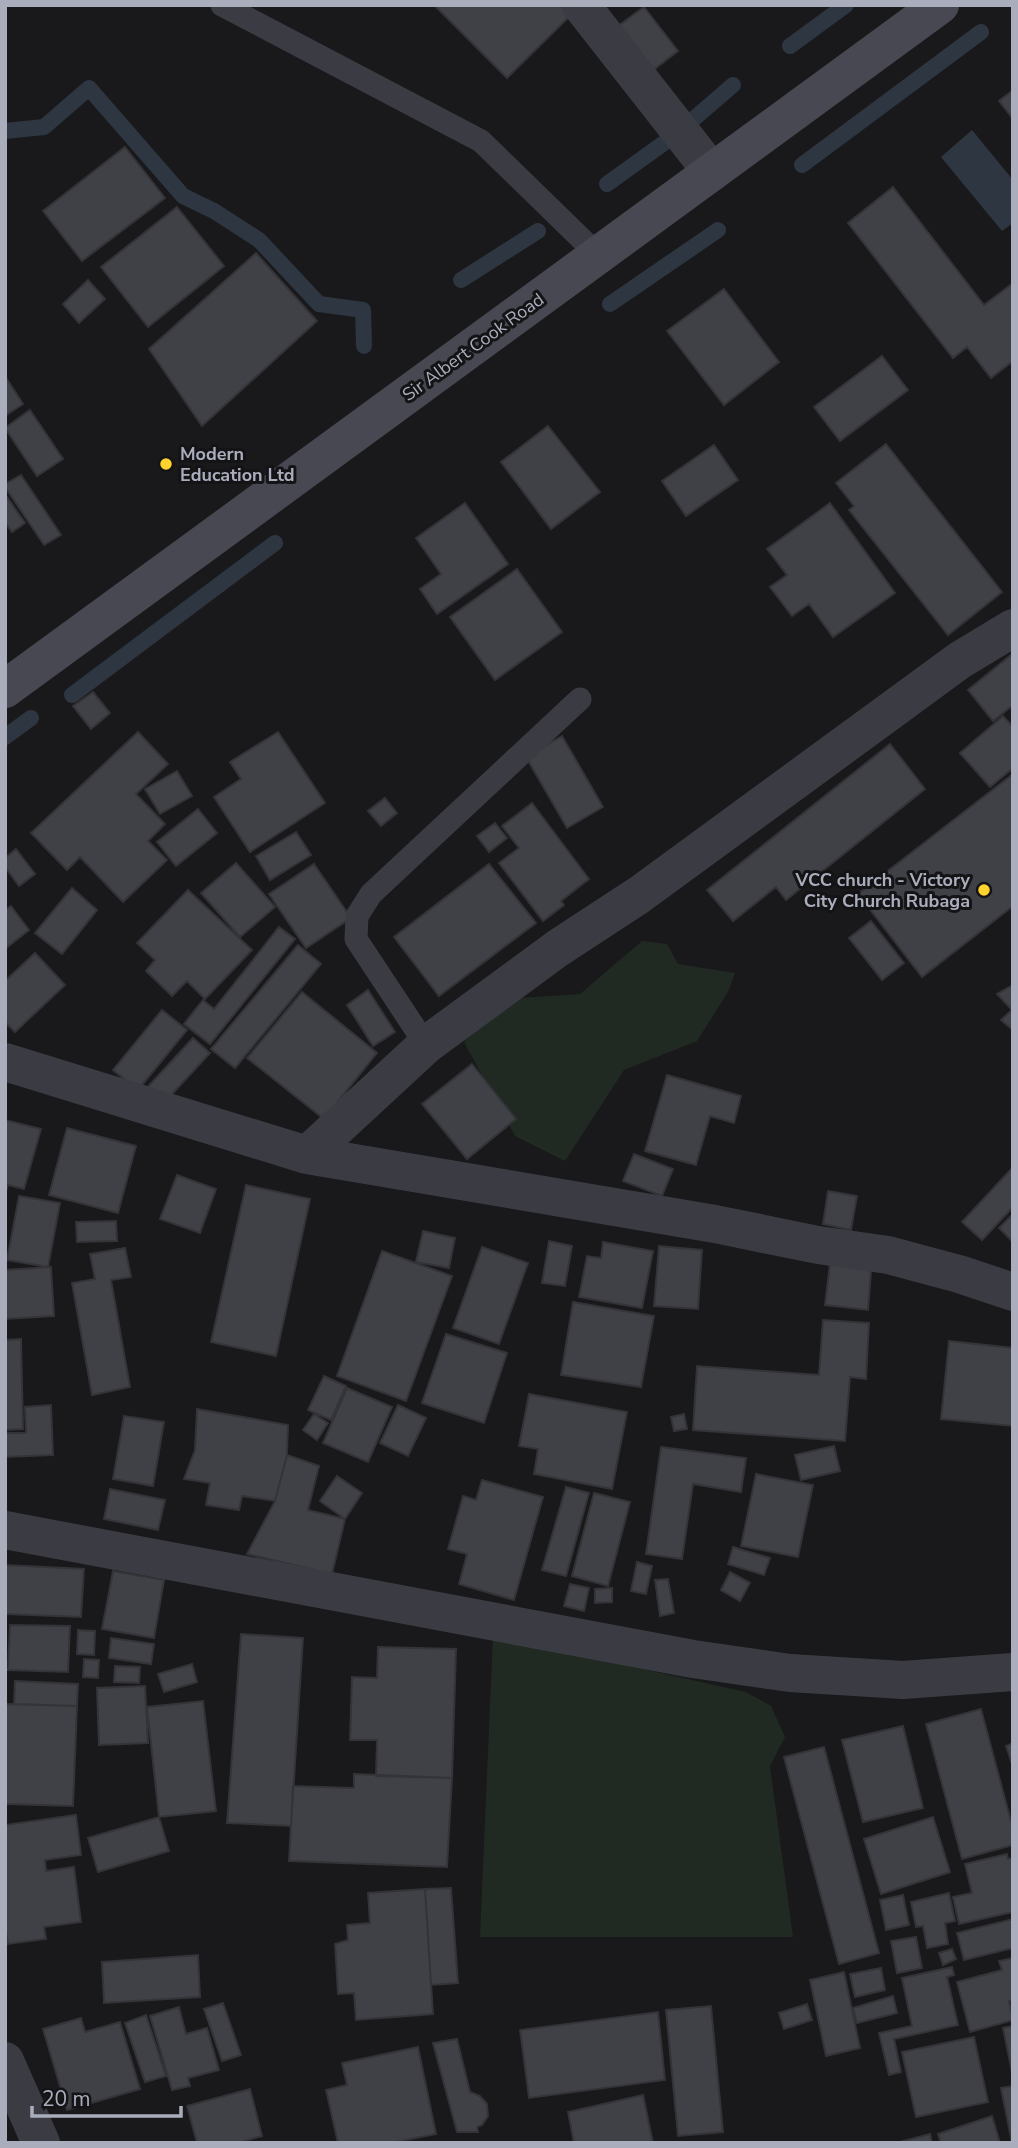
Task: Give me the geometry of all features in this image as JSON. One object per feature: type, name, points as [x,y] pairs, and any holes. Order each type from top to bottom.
[{"type":"main road","name":"Sir Albert Cook Road","points":[[5,689],[940,5]]},
{"type":"street","points":[[581,5],[712,172]]},
{"type":"street","points":[[307,1154],[426,1045],[558,948],[649,887],[960,660],[1013,628]]},
{"type":"street","points":[[5,1062],[307,1154],[715,1224],[818,1245],[888,1255],[1013,1292]]},
{"type":"street","points":[[5,1530],[680,1656],[790,1673],[904,1680],[1013,1672]]},
{"type":"street","points":[[5,2061],[40,2143]]},
{"type":"lane","points":[[222,5],[481,141],[598,255]]},
{"type":"lane","points":[[426,1045],[356,939],[357,916],[371,894],[580,699]]},
{"type":"shaded area","points":[[642,941],[667,944],[678,964],[735,973],[728,992],[697,1041],[624,1070],[565,1161],[515,1136],[464,1042],[503,999],[580,994]]},
{"type":"shaded area","points":[[493,1636],[746,1692],[771,1706],[785,1737],[770,1766],[793,1937],[480,1937]]},
{"type":"water","points":[[972,130],[1013,180],[1013,223],[1002,231],[941,157]]},
{"type":"building","points":[[434,5],[569,5],[575,11],[507,78]]},
{"type":"building","points":[[644,7],[678,51],[648,74],[614,29]]},
{"type":"building","points":[[1013,90],[1013,119],[999,101]]},
{"type":"building","points":[[125,147],[165,198],[82,261],[43,211]]},
{"type":"building","points":[[893,187],[984,305],[1013,283],[1013,361],[991,378],[967,347],[953,358],[848,223]]},
{"type":"building","points":[[177,207],[224,266],[148,327],[101,267]]},
{"type":"building","points":[[256,253],[317,321],[202,426],[149,349]]},
{"type":"building","points":[[88,280],[105,299],[79,323],[63,304]]},
{"type":"building","points":[[724,289],[779,362],[724,405],[667,331]]},
{"type":"building","points":[[882,356],[908,390],[840,441],[814,407]]},
{"type":"building","points":[[5,376],[23,404],[5,416]]},
{"type":"building","points":[[30,410],[63,459],[37,476],[5,428]]},
{"type":"building","points":[[548,426],[600,492],[551,529],[501,462]]},
{"type":"building","points":[[886,444],[1002,592],[948,635],[849,510],[854,506],[836,483]]},
{"type":"building","points":[[714,445],[738,480],[686,516],[662,481]]},
{"type":"building","points":[[21,475],[61,535],[44,545],[5,487],[5,484]]},
{"type":"building","points":[[5,494],[25,523],[12,532],[5,522]]},
{"type":"building","points":[[465,503],[508,564],[437,614],[420,589],[441,574],[416,538]]},
{"type":"building","points":[[830,503],[895,593],[833,637],[809,604],[792,616],[770,587],[787,575],[767,549]]},
{"type":"building","points":[[517,569],[562,632],[495,680],[450,617]]},
{"type":"building","points":[[1012,654],[1013,705],[993,721],[968,690]]},
{"type":"building","points":[[93,692],[110,713],[91,729],[73,706]]},
{"type":"building","points":[[1003,716],[1013,727],[1013,768],[990,787],[960,753]]},
{"type":"building","points":[[138,732],[168,764],[136,794],[165,824],[148,841],[167,860],[123,902],[80,857],[67,870],[31,833]]},
{"type":"building","points":[[278,732],[325,803],[250,852],[214,797],[241,779],[230,762]]},
{"type":"building","points":[[562,736],[603,807],[567,828],[526,757]]},
{"type":"building","points":[[890,744],[925,789],[786,900],[776,887],[733,921],[707,890]]},
{"type":"building","points":[[177,771],[192,796],[160,814],[145,789]]},
{"type":"building","points":[[1013,774],[1013,906],[922,977],[858,894]]},
{"type":"building","points":[[385,798],[397,813],[381,826],[368,811]]},
{"type":"building","points":[[532,803],[589,879],[561,901],[564,905],[543,921],[499,863],[519,848],[502,826]]},
{"type":"building","points":[[198,809],[217,833],[176,866],[157,842]]},
{"type":"building","points":[[495,823],[507,838],[489,852],[477,836]]},
{"type":"building","points":[[296,832],[311,855],[270,880],[256,856]]},
{"type":"building","points":[[16,849],[35,874],[19,886],[5,867],[5,858]]},
{"type":"building","points":[[236,863],[275,907],[240,937],[201,893]]},
{"type":"building","points":[[314,864],[351,918],[306,948],[269,894]]},
{"type":"building","points":[[489,864],[536,923],[439,996],[394,937]]},
{"type":"building","points":[[72,888],[97,910],[62,954],[35,933]]},
{"type":"building","points":[[188,890],[252,950],[205,999],[187,981],[172,996],[146,971],[155,960],[137,943]]},
{"type":"building","points":[[11,906],[29,930],[5,949],[5,910]]},
{"type":"building","points":[[871,921],[904,963],[882,980],[849,938]]},
{"type":"building","points":[[279,927],[295,939],[210,1044],[184,1024],[203,1000],[214,1009]]},
{"type":"building","points":[[298,945],[321,964],[235,1068],[211,1049]]},
{"type":"building","points":[[35,953],[65,985],[15,1032],[5,1022],[5,981]]},
{"type":"building","points":[[1013,985],[1013,1030],[1001,1020],[1012,1010],[997,994]]},
{"type":"building","points":[[368,990],[395,1032],[373,1046],[347,1005]]},
{"type":"building","points":[[302,992],[377,1053],[324,1119],[247,1058]]},
{"type":"building","points":[[162,1010],[187,1030],[138,1090],[113,1070]]},
{"type":"building","points":[[193,1038],[210,1053],[161,1106],[144,1091]]},
{"type":"building","points":[[472,1064],[516,1119],[467,1159],[422,1104]]},
{"type":"building","points":[[667,1075],[741,1096],[734,1123],[710,1116],[696,1165],[645,1151]]},
{"type":"building","points":[[5,1120],[41,1129],[24,1189],[8,1185],[5,1194]]},
{"type":"building","points":[[67,1128],[136,1146],[118,1213],[49,1195]]},
{"type":"building","points":[[634,1154],[673,1169],[662,1196],[623,1181]]},
{"type":"building","points":[[1013,1167],[1013,1207],[982,1240],[962,1222]]},
{"type":"building","points":[[177,1175],[216,1189],[200,1233],[160,1219]]},
{"type":"building","points":[[246,1185],[310,1199],[276,1356],[211,1342]]},
{"type":"building","points":[[828,1191],[857,1196],[851,1230],[823,1224]]},
{"type":"building","points":[[19,1196],[60,1203],[48,1267],[7,1260]]},
{"type":"building","points":[[1013,1214],[1013,1242],[999,1228]]},
{"type":"building","points":[[116,1221],[117,1241],[77,1242],[76,1222]]},
{"type":"building","points":[[423,1231],[455,1238],[449,1268],[416,1262]]},
{"type":"building","points":[[549,1241],[572,1246],[565,1286],[542,1283]]},
{"type":"building","points":[[603,1242],[653,1251],[642,1308],[579,1297],[587,1256],[601,1258]]},
{"type":"building","points":[[659,1246],[702,1250],[698,1309],[654,1306]]},
{"type":"building","points":[[482,1247],[528,1263],[499,1344],[453,1328]]},
{"type":"building","points":[[125,1248],[131,1277],[111,1280],[130,1387],[92,1395],[72,1283],[95,1279],[90,1254]]},
{"type":"building","points":[[382,1251],[452,1276],[406,1401],[337,1376]]},
{"type":"building","points":[[831,1255],[872,1258],[868,1310],[825,1305]]},
{"type":"building","points":[[51,1267],[54,1316],[5,1319],[5,1270]]},
{"type":"building","points":[[573,1302],[654,1316],[641,1387],[561,1375]]},
{"type":"building","points":[[823,1320],[869,1323],[866,1379],[850,1377],[845,1441],[693,1430],[697,1366],[819,1375]]},
{"type":"building","points":[[446,1334],[507,1353],[484,1423],[422,1403]]},
{"type":"building","points":[[21,1339],[23,1429],[5,1430],[5,1340]]},
{"type":"building","points":[[949,1341],[1013,1348],[1013,1426],[941,1419]]},
{"type":"building","points":[[324,1376],[346,1386],[331,1420],[308,1410]]},
{"type":"building","points":[[347,1388],[392,1407],[368,1462],[323,1443]]},
{"type":"building","points":[[529,1394],[627,1412],[612,1489],[534,1474],[538,1449],[519,1446]]},
{"type":"building","points":[[51,1405],[53,1455],[5,1457],[5,1433],[26,1433],[25,1407]]},
{"type":"building","points":[[398,1405],[426,1418],[408,1456],[380,1443]]},
{"type":"building","points":[[197,1409],[288,1425],[287,1455],[275,1501],[242,1496],[239,1510],[206,1505],[210,1483],[184,1479],[195,1450]]},
{"type":"building","points":[[314,1414],[328,1423],[317,1440],[303,1430]]},
{"type":"building","points":[[684,1414],[687,1429],[674,1431],[671,1417]]},
{"type":"building","points":[[124,1416],[164,1422],[153,1486],[113,1479]]},
{"type":"building","points":[[834,1446],[840,1471],[801,1480],[795,1455]]},
{"type":"building","points":[[661,1447],[746,1458],[741,1492],[693,1484],[682,1559],[646,1554]]},
{"type":"building","points":[[287,1455],[319,1466],[308,1510],[345,1519],[332,1574],[247,1554],[275,1501]]},
{"type":"building","points":[[756,1474],[813,1485],[798,1557],[741,1546]]},
{"type":"building","points":[[337,1476],[362,1493],[345,1519],[320,1501]]},
{"type":"building","points":[[482,1480],[543,1497],[514,1600],[459,1584],[467,1554],[448,1549],[463,1496],[476,1500]]},
{"type":"building","points":[[566,1487],[589,1493],[566,1576],[542,1570]]},
{"type":"building","points":[[110,1489],[165,1500],[158,1530],[104,1519]]},
{"type":"building","points":[[594,1493],[630,1502],[608,1586],[572,1576]]},
{"type":"building","points":[[733,1547],[770,1558],[764,1575],[728,1564]]},
{"type":"building","points":[[637,1562],[652,1566],[646,1594],[631,1591]]},
{"type":"building","points":[[5,1565],[84,1569],[81,1617],[5,1614]]},
{"type":"building","points":[[113,1571],[164,1580],[154,1638],[102,1629]]},
{"type":"building","points":[[730,1572],[750,1583],[740,1601],[721,1590]]},
{"type":"building","points":[[668,1579],[674,1613],[660,1616],[655,1580]]},
{"type":"building","points":[[570,1584],[589,1588],[584,1611],[564,1606]]},
{"type":"building","points":[[612,1588],[612,1602],[595,1603],[595,1589]]},
{"type":"building","points":[[10,1625],[70,1626],[68,1672],[8,1670]]},
{"type":"building","points":[[78,1630],[95,1631],[94,1655],[77,1654]]},
{"type":"building","points":[[241,1634],[303,1638],[291,1826],[227,1823]]},
{"type":"building","points":[[111,1638],[154,1644],[151,1664],[109,1658]]},
{"type":"building","points":[[378,1647],[456,1649],[452,1778],[376,1776],[377,1740],[350,1740],[352,1677],[377,1678]]},
{"type":"building","points":[[84,1659],[99,1660],[98,1678],[83,1677]]},
{"type":"building","points":[[192,1664],[197,1682],[164,1692],[158,1674]]},
{"type":"building","points":[[115,1666],[140,1667],[139,1683],[114,1682]]},
{"type":"building","points":[[15,1681],[78,1684],[77,1706],[14,1704]]},
{"type":"building","points":[[145,1686],[148,1743],[99,1745],[97,1688]]},
{"type":"building","points":[[203,1701],[216,1811],[159,1817],[147,1707]]},
{"type":"building","points":[[5,1704],[77,1706],[73,1806],[5,1804]]},
{"type":"building","points":[[981,1709],[1013,1829],[1013,1845],[962,1859],[926,1724]]},
{"type":"building","points":[[903,1726],[923,1808],[863,1822],[842,1740]]},
{"type":"building","points":[[1013,1743],[1013,1767],[1006,1746]]},
{"type":"building","points":[[824,1747],[879,1953],[839,1964],[784,1757]]},
{"type":"building","points":[[354,1774],[452,1778],[447,1867],[289,1861],[293,1786],[354,1788]]},
{"type":"building","points":[[76,1815],[81,1855],[45,1860],[46,1871],[74,1867],[81,1922],[44,1927],[46,1939],[8,1944],[5,1926],[5,1825]]},
{"type":"building","points":[[159,1817],[169,1851],[98,1872],[88,1838]]},
{"type":"building","points":[[933,1817],[950,1872],[881,1894],[864,1839]]},
{"type":"building","points":[[1007,1854],[1008,1859],[1013,1858],[1013,1912],[959,1924],[953,1897],[972,1893],[965,1864]]},
{"type":"building","points":[[451,1888],[458,1983],[431,1985],[425,1889]]},
{"type":"building","points":[[425,1889],[433,2014],[356,2020],[354,1993],[338,1994],[335,1944],[348,1940],[347,1925],[370,1923],[368,1893]]},
{"type":"building","points":[[949,1893],[955,1921],[945,1923],[948,1944],[927,1948],[923,1926],[916,1927],[911,1902]]},
{"type":"building","points":[[903,1895],[909,1925],[886,1930],[880,1900]]},
{"type":"building","points":[[1013,1919],[1013,1948],[964,1960],[957,1933]]},
{"type":"building","points":[[916,1937],[922,1968],[897,1973],[891,1941]]},
{"type":"building","points":[[952,1949],[956,1959],[943,1965],[939,1953]]},
{"type":"building","points":[[198,1955],[200,1997],[104,2003],[102,1962]]},
{"type":"building","points":[[1013,1958],[1013,2001],[1009,2001],[1013,2020],[970,2032],[957,1982],[1002,1970],[999,1961]]},
{"type":"building","points":[[952,1967],[954,1975],[947,1977],[958,2025],[894,2039],[901,2072],[889,2075],[879,2033],[912,2026],[902,1978]]},
{"type":"building","points":[[881,1968],[885,1990],[855,1997],[850,1974]]},
{"type":"building","points":[[844,1972],[860,2048],[826,2056],[810,1980]]},
{"type":"building","points":[[893,1996],[897,2013],[857,2023],[853,2008]]},
{"type":"building","points":[[223,2003],[241,2055],[222,2061],[204,2009]]},
{"type":"building","points":[[807,2004],[812,2020],[784,2029],[779,2013]]},
{"type":"building","points":[[711,2006],[723,2132],[678,2136],[666,2010]]},
{"type":"building","points":[[179,2007],[186,2034],[207,2028],[219,2070],[188,2078],[190,2086],[172,2090],[150,2016]]},
{"type":"building","points":[[658,2012],[665,2080],[529,2098],[520,2030]]},
{"type":"building","points":[[146,2015],[166,2076],[145,2082],[125,2023]]},
{"type":"building","points":[[81,2018],[85,2032],[120,2022],[140,2089],[67,2110],[43,2029]]},
{"type":"building","points":[[1013,2026],[1013,2077],[1003,2028]]},
{"type":"building","points":[[974,2037],[988,2102],[916,2117],[902,2052]]},
{"type":"building","points":[[457,2039],[470,2092],[480,2096],[487,2104],[488,2116],[482,2125],[477,2127],[478,2132],[457,2132],[433,2043]]},
{"type":"building","points":[[418,2047],[436,2134],[391,2143],[338,2143],[326,2090],[347,2085],[342,2063]]},
{"type":"building","points":[[1013,2086],[1013,2143],[1012,2143],[1001,2088]]},
{"type":"building","points":[[250,2089],[262,2136],[238,2143],[197,2143],[187,2106]]},
{"type":"building","points":[[643,2095],[653,2143],[574,2143],[568,2112]]},
{"type":"building","points":[[992,2116],[1000,2143],[941,2143],[938,2134]]},
{"type":"building","points":[[930,2134],[932,2143],[896,2143]]},
{"type":"waterway","points":[[790,46],[846,5]]},
{"type":"waterway","points":[[802,165],[981,32]]},
{"type":"waterway","points":[[607,184],[675,135],[733,85]]},
{"type":"waterway","points":[[5,131],[44,127],[89,88],[183,196],[214,211],[259,240],[319,304],[363,310],[364,346]]},
{"type":"waterway","points":[[610,304],[718,230]]},
{"type":"waterway","points":[[461,280],[538,231]]},
{"type":"waterway","points":[[72,695],[275,543]]},
{"type":"waterway","points":[[5,737],[31,718]]},
{"type":"place","name":"Modern Education Ltd","points":[[166,464]]},
{"type":"place","name":"VCC church - Victory City Church Rubaga","points":[[984,890]]}]
